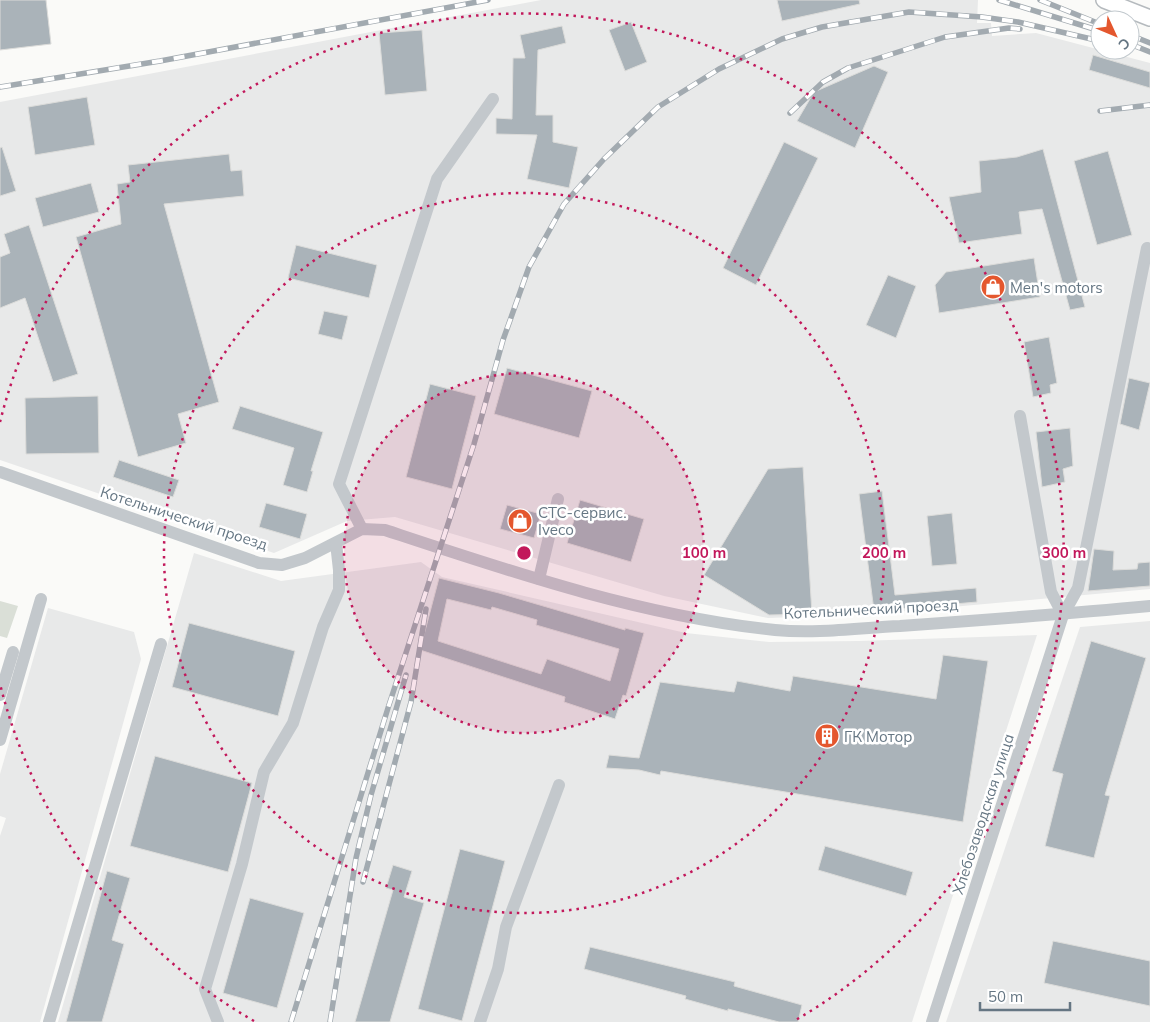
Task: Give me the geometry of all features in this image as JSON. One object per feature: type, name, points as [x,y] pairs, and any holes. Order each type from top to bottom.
[{"type":"main road","points":[[1109,1],[1150,18]]},
{"type":"street","points":[[362,530],[339,484],[437,179],[493,99]]},
{"type":"street","name":"Хлебозаводская улица","points":[[932,1022],[1064,614],[1078,588],[1122,362],[1147,248]]},
{"type":"street","points":[[1020,416],[1051,592],[1064,614]]},
{"type":"street","name":"Котельнический проезд","points":[[0,472],[259,563],[282,564],[305,558],[362,530],[385,530],[540,579],[636,606],[777,630],[822,630],[1064,614],[1150,606]]},
{"type":"street","points":[[540,579],[558,499]]},
{"type":"street","points":[[218,1022],[204,990],[242,864],[264,772],[293,723],[323,627],[339,590],[336,544]]},
{"type":"street","points":[[0,695],[41,599]]},
{"type":"street","points":[[49,1022],[161,644]]},
{"type":"street","points":[[0,648],[19,653]]},
{"type":"street","points":[[0,740],[19,653]]},
{"type":"street","points":[[480,1022],[498,969],[506,927],[559,785]]},
{"type":"shaded area","points":[[541,0],[978,0],[977,23],[991,23],[992,36],[1036,33],[1090,47],[1090,60],[1139,60],[1150,63],[1150,589],[874,614],[768,618],[664,596],[395,517],[347,521],[274,553],[0,460],[0,102]]},
{"type":"shaded area","points":[[194,553],[281,581],[421,562],[442,577],[686,633],[769,642],[1037,635],[912,1022],[58,1022]]},
{"type":"shaded area","points":[[0,601],[18,606],[7,638],[0,636]]},
{"type":"shaded area","points":[[48,608],[134,632],[141,659],[40,1022],[0,1022],[0,836],[6,818],[0,816],[0,774]]},
{"type":"shaded area","points":[[1150,621],[1150,1022],[946,1022],[1080,627]]},
{"type":"building","points":[[0,0],[46,0],[51,44],[0,50]]},
{"type":"building","points":[[777,0],[859,0],[860,4],[782,21]]},
{"type":"building","points":[[631,22],[647,62],[625,71],[609,30]]},
{"type":"building","points":[[562,26],[566,43],[538,50],[536,115],[553,115],[553,142],[578,147],[569,188],[527,179],[537,135],[496,134],[496,118],[512,119],[513,58],[525,58],[520,35]]},
{"type":"building","points":[[422,30],[427,91],[385,95],[379,33]]},
{"type":"building","points":[[1092,60],[1110,60],[1150,72],[1150,88],[1089,70]]},
{"type":"building","points":[[874,66],[888,72],[855,148],[797,121],[814,92]]},
{"type":"building","points":[[87,97],[95,145],[35,155],[28,107]]},
{"type":"building","points":[[784,142],[818,158],[756,285],[723,268]]},
{"type":"building","points":[[2,147],[16,191],[0,196],[0,148]]},
{"type":"building","points":[[1043,149],[1085,307],[1070,310],[1042,209],[1019,212],[1022,234],[959,243],[949,197],[981,192],[979,161],[1017,157]]},
{"type":"building","points":[[1108,151],[1132,235],[1097,245],[1074,161]]},
{"type":"building","points":[[229,154],[231,171],[242,170],[244,196],[164,204],[219,402],[178,414],[186,443],[138,457],[76,237],[121,224],[117,184],[130,182],[128,165]]},
{"type":"building","points":[[91,183],[99,212],[43,227],[35,198]]},
{"type":"building","points":[[29,225],[78,374],[53,382],[25,298],[0,308],[0,257],[10,253],[4,234]]},
{"type":"building","points":[[296,245],[377,265],[369,298],[288,278]]},
{"type":"building","points":[[1034,258],[1040,297],[939,313],[935,285],[946,272]]},
{"type":"building","points":[[888,275],[916,286],[896,338],[866,325]]},
{"type":"building","points":[[324,311],[348,316],[342,340],[318,334]]},
{"type":"building","points":[[1049,337],[1057,383],[1050,385],[1051,393],[1033,397],[1024,342]]},
{"type":"building","points":[[507,368],[592,391],[579,438],[494,414]]},
{"type":"building","points":[[1129,378],[1150,383],[1139,430],[1120,424]]},
{"type":"building","points":[[430,384],[476,396],[452,489],[406,477]]},
{"type":"building","points":[[98,396],[99,453],[26,454],[25,398]]},
{"type":"building","points":[[240,406],[323,432],[311,471],[313,471],[307,492],[283,485],[294,448],[232,429]]},
{"type":"building","points":[[1070,428],[1073,466],[1063,469],[1065,482],[1042,487],[1036,432]]},
{"type":"building","points":[[119,460],[179,480],[173,497],[113,477]]},
{"type":"building","points":[[803,467],[812,614],[769,615],[704,575],[768,469]]},
{"type":"building","points":[[882,491],[895,595],[976,588],[977,602],[874,611],[859,494]]},
{"type":"building","points":[[580,500],[644,519],[631,562],[567,543]]},
{"type":"building","points":[[266,503],[307,514],[300,539],[259,527]]},
{"type":"building","name":"СТС-сервис. Iveco","points":[[507,505],[541,514],[534,538],[500,529]]},
{"type":"building","points":[[952,513],[957,564],[932,566],[927,516]]},
{"type":"building","points":[[1094,549],[1114,551],[1113,570],[1137,569],[1138,563],[1150,562],[1150,586],[1088,591]]},
{"type":"building","points":[[439,578],[499,593],[625,630],[625,628],[644,633],[626,696],[623,695],[615,719],[564,702],[565,697],[420,650]],"holes":[[[447,599],[491,610],[492,607],[537,620],[536,625],[619,649],[610,681],[547,659],[541,674],[438,641]]]},
{"type":"building","points":[[189,623],[295,651],[278,716],[172,687]]},
{"type":"building","points":[[1091,641],[1146,658],[1105,795],[1110,796],[1094,858],[1045,846],[1063,774],[1052,771]]},
{"type":"building","name":"ГК Мотор","points":[[943,655],[988,661],[963,822],[661,771],[660,775],[639,770],[606,768],[609,755],[639,758],[660,682],[734,692],[737,681],[790,691],[793,676],[936,699]]},
{"type":"building","points":[[155,756],[252,783],[228,872],[130,846]]},
{"type":"building","points":[[825,846],[913,872],[906,896],[818,870]]},
{"type":"building","points":[[460,849],[505,861],[462,1021],[418,1009]]},
{"type":"building","points":[[393,865],[412,871],[404,897],[424,903],[390,1022],[355,1022],[393,890],[386,888]]},
{"type":"building","points":[[107,871],[130,878],[112,940],[124,944],[102,1022],[66,1022]]},
{"type":"building","points":[[250,898],[304,913],[277,1008],[223,993]]},
{"type":"building","points":[[1053,941],[1150,961],[1150,1006],[1044,983]]},
{"type":"building","points":[[590,947],[735,982],[734,986],[802,1005],[798,1022],[779,1022],[728,1009],[728,1011],[685,999],[686,996],[584,969]]},
{"type":"railway","points":[[0,87],[160,61],[488,0]]},
{"type":"railway","points":[[999,0],[1090,28]]},
{"type":"railway","points":[[1040,0],[1090,20]]},
{"type":"railway","points":[[291,1022],[388,708],[474,444],[503,340],[529,267],[564,204],[604,159],[658,107],[719,69],[782,39],[822,27],[909,12],[982,17],[1018,22],[1090,39]]},
{"type":"railway","points":[[790,113],[823,82],[848,68],[945,37],[1009,28],[1020,29]]},
{"type":"railway","points":[[1140,39],[1150,43]]},
{"type":"railway","points":[[1140,48],[1150,52]]},
{"type":"railway","points":[[1100,111],[1150,105]]},
{"type":"railway","points":[[363,882],[411,702],[426,609]]},
{"type":"railway","points":[[330,1022],[356,858],[371,795],[406,675]]},
{"type":"place","name":"Men's motors","points":[[993,287]]},
{"type":"place","name":"СТС-сервис. Iveco","points":[[520,521]]},
{"type":"place","name":"ГК Мотор","points":[[827,736]]}]
